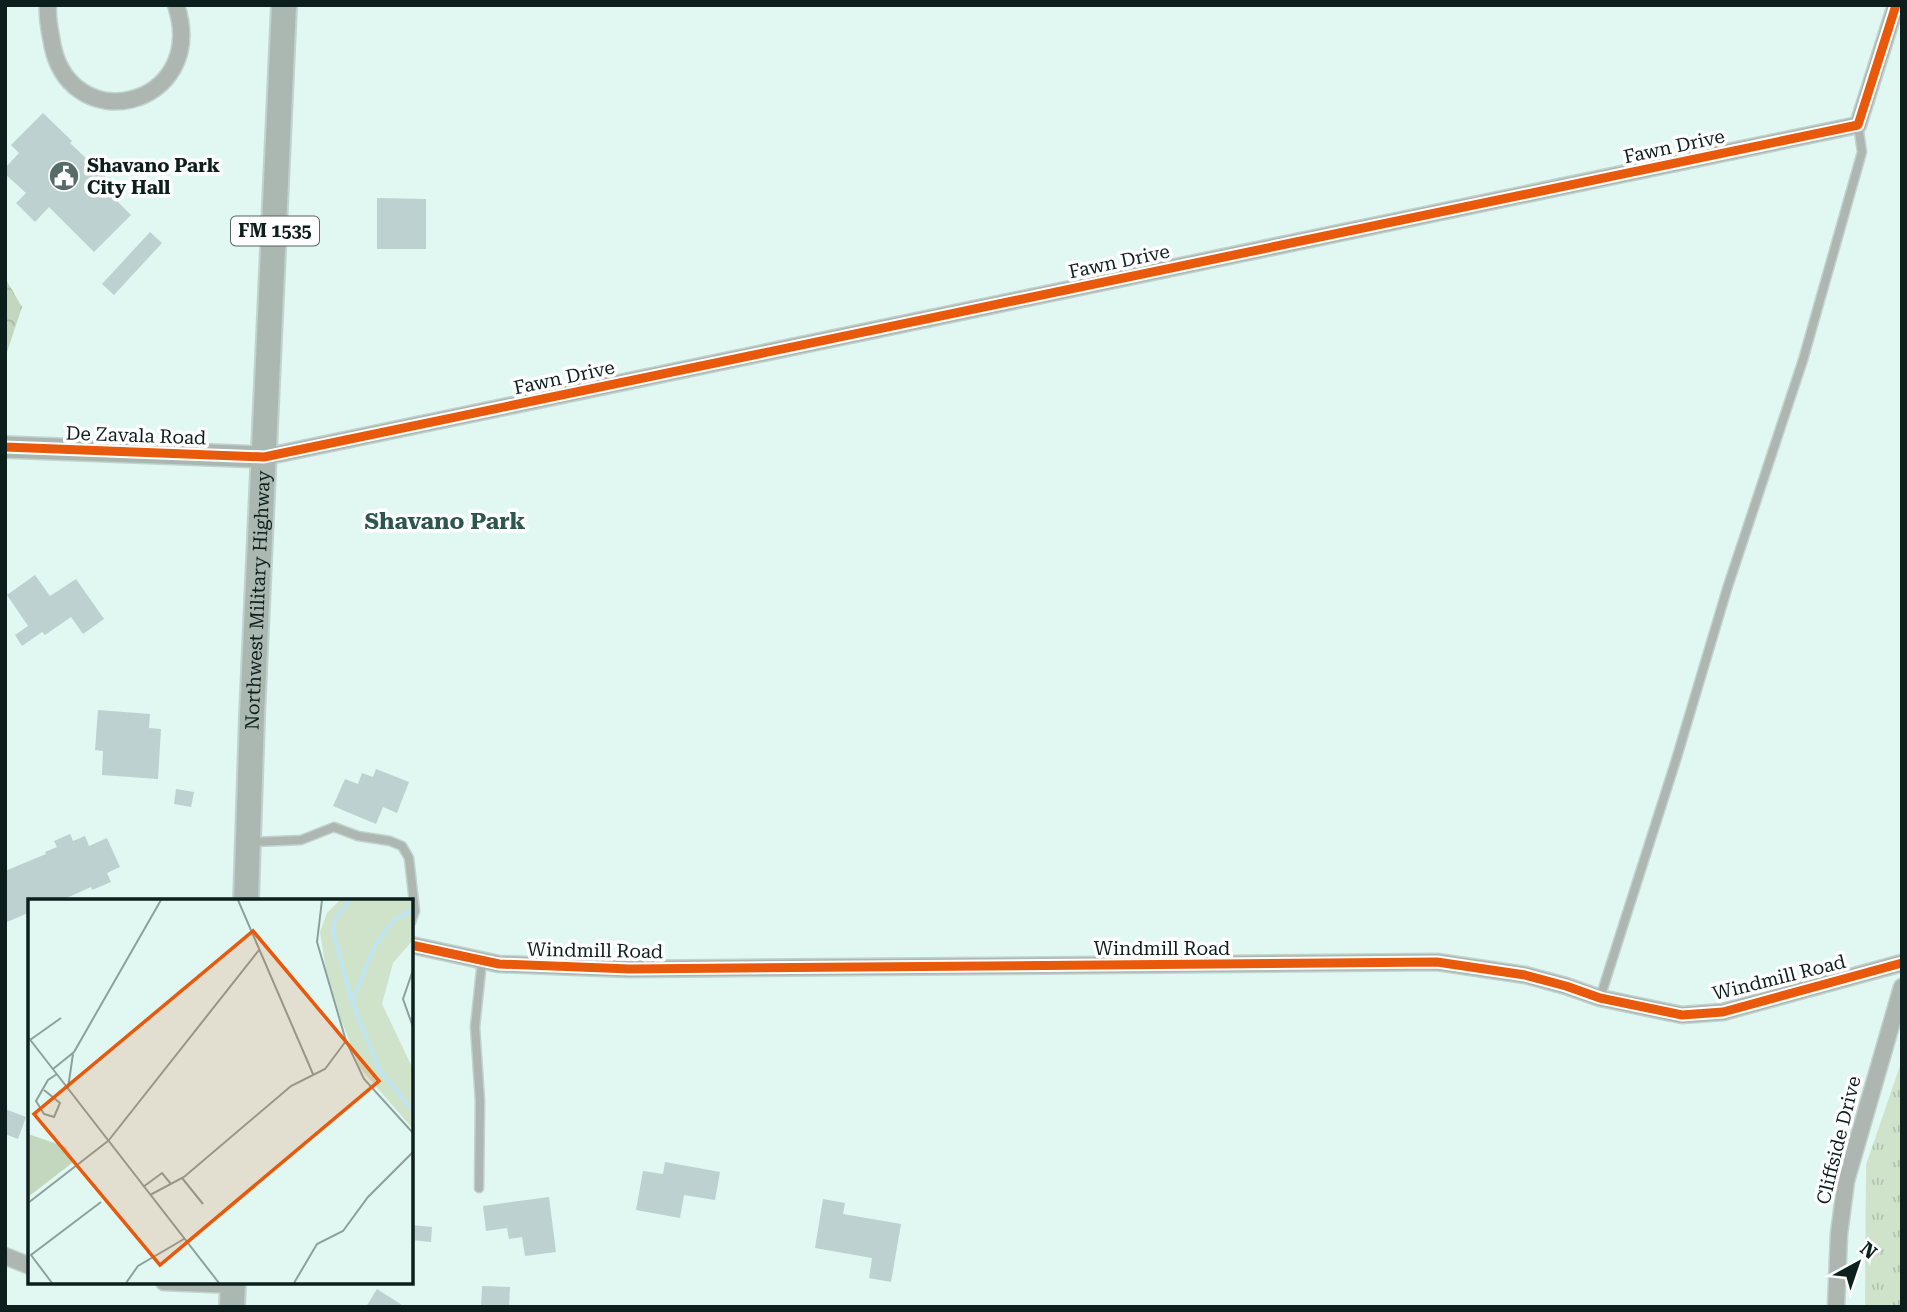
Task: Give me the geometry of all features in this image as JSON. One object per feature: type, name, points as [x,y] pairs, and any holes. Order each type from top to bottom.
[{"type":"main road","name":"Northwest Military Highway","points":[[246,899],[251,716],[288,9]]},
{"type":"main road","name":"De Zavala Road","points":[[5,447],[264,457]]},
{"type":"street","points":[[48,5],[55,60],[61,72],[70,84],[93,99],[118,103],[150,93],[162,85],[175,66],[183,37],[176,5]]},
{"type":"street","points":[[1858,125],[1896,5]]},
{"type":"street","name":"Fawn Drive","points":[[264,457],[1858,125]]},
{"type":"street","name":"Windmill Road","points":[[413,945],[499,964],[631,969],[1437,962],[1525,975],[1600,998],[1682,1015],[1723,1012],[1902,963]]},
{"type":"street","name":"Cliffside Drive","points":[[1836,1307],[1839,1234],[1846,1181],[1902,987]]},
{"type":"street","points":[[5,1256],[28,1265]]},
{"type":"street","points":[[179,1284],[233,1291]]},
{"type":"lane","points":[[1600,998],[1727,589],[1803,360],[1861,152],[1858,125]]},
{"type":"lane","points":[[248,842],[301,840],[334,827],[358,836],[390,841],[402,846],[409,858],[415,911],[413,916]]},
{"type":"lane","points":[[479,1188],[480,1101],[475,1027],[482,961]]},
{"type":"green space","points":[[5,278],[22,307],[5,358]]},
{"type":"green space","points":[[1902,1060],[1902,1307],[1865,1307],[1866,1165]]},
{"type":"building","points":[[43,113],[72,141],[70,143],[125,195],[118,202],[131,215],[94,252],[49,207],[35,222],[16,203],[26,193],[5,174],[5,168],[19,153],[11,145]]},
{"type":"building","points":[[377,198],[426,199],[426,249],[377,249]]},
{"type":"building","points":[[150,232],[162,243],[114,295],[102,284]]},
{"type":"building","points":[[35,575],[50,596],[76,579],[104,619],[83,634],[71,617],[45,635],[42,632],[22,646],[15,635],[28,626],[7,595]]},
{"type":"building","points":[[98,710],[150,714],[149,728],[161,729],[158,779],[102,775],[103,751],[95,750]]},
{"type":"building","points":[[376,769],[409,782],[397,813],[383,807],[376,824],[333,806],[345,779],[358,784],[362,773],[373,777]]},
{"type":"building","points":[[176,789],[194,792],[191,807],[174,804]]},
{"type":"building","points":[[70,834],[73,841],[85,836],[89,846],[107,838],[120,867],[107,873],[111,882],[92,890],[91,887],[64,899],[28,899],[28,913],[5,923],[5,871],[46,854],[45,852],[57,847],[54,841]]},
{"type":"building","points":[[5,1109],[26,1117],[18,1139],[5,1134]]},
{"type":"building","points":[[665,1162],[720,1172],[715,1200],[684,1195],[680,1218],[636,1210],[643,1171],[663,1174]]},
{"type":"building","points":[[549,1197],[556,1252],[525,1256],[522,1237],[509,1239],[507,1228],[486,1231],[483,1206]]},
{"type":"building","points":[[823,1199],[845,1203],[843,1214],[901,1224],[891,1282],[869,1278],[872,1258],[815,1248]]},
{"type":"building","points":[[413,1225],[432,1227],[431,1242],[413,1240]]},
{"type":"building","points":[[482,1286],[510,1287],[509,1307],[481,1307]]},
{"type":"building","points":[[377,1289],[405,1307],[366,1307]]},
{"type":"cycle path","points":[[5,447],[264,457],[1858,125],[1896,5]]},
{"type":"cycle path","points":[[413,945],[499,964],[630,969],[1437,962],[1525,975],[1600,998],[1682,1015],[1723,1012],[1902,963]]},
{"type":"place","name":"Shavano Park City Hall","points":[[64,176]]},
{"type":"district","name":"Shavano Park","points":[[445,521]]}]
